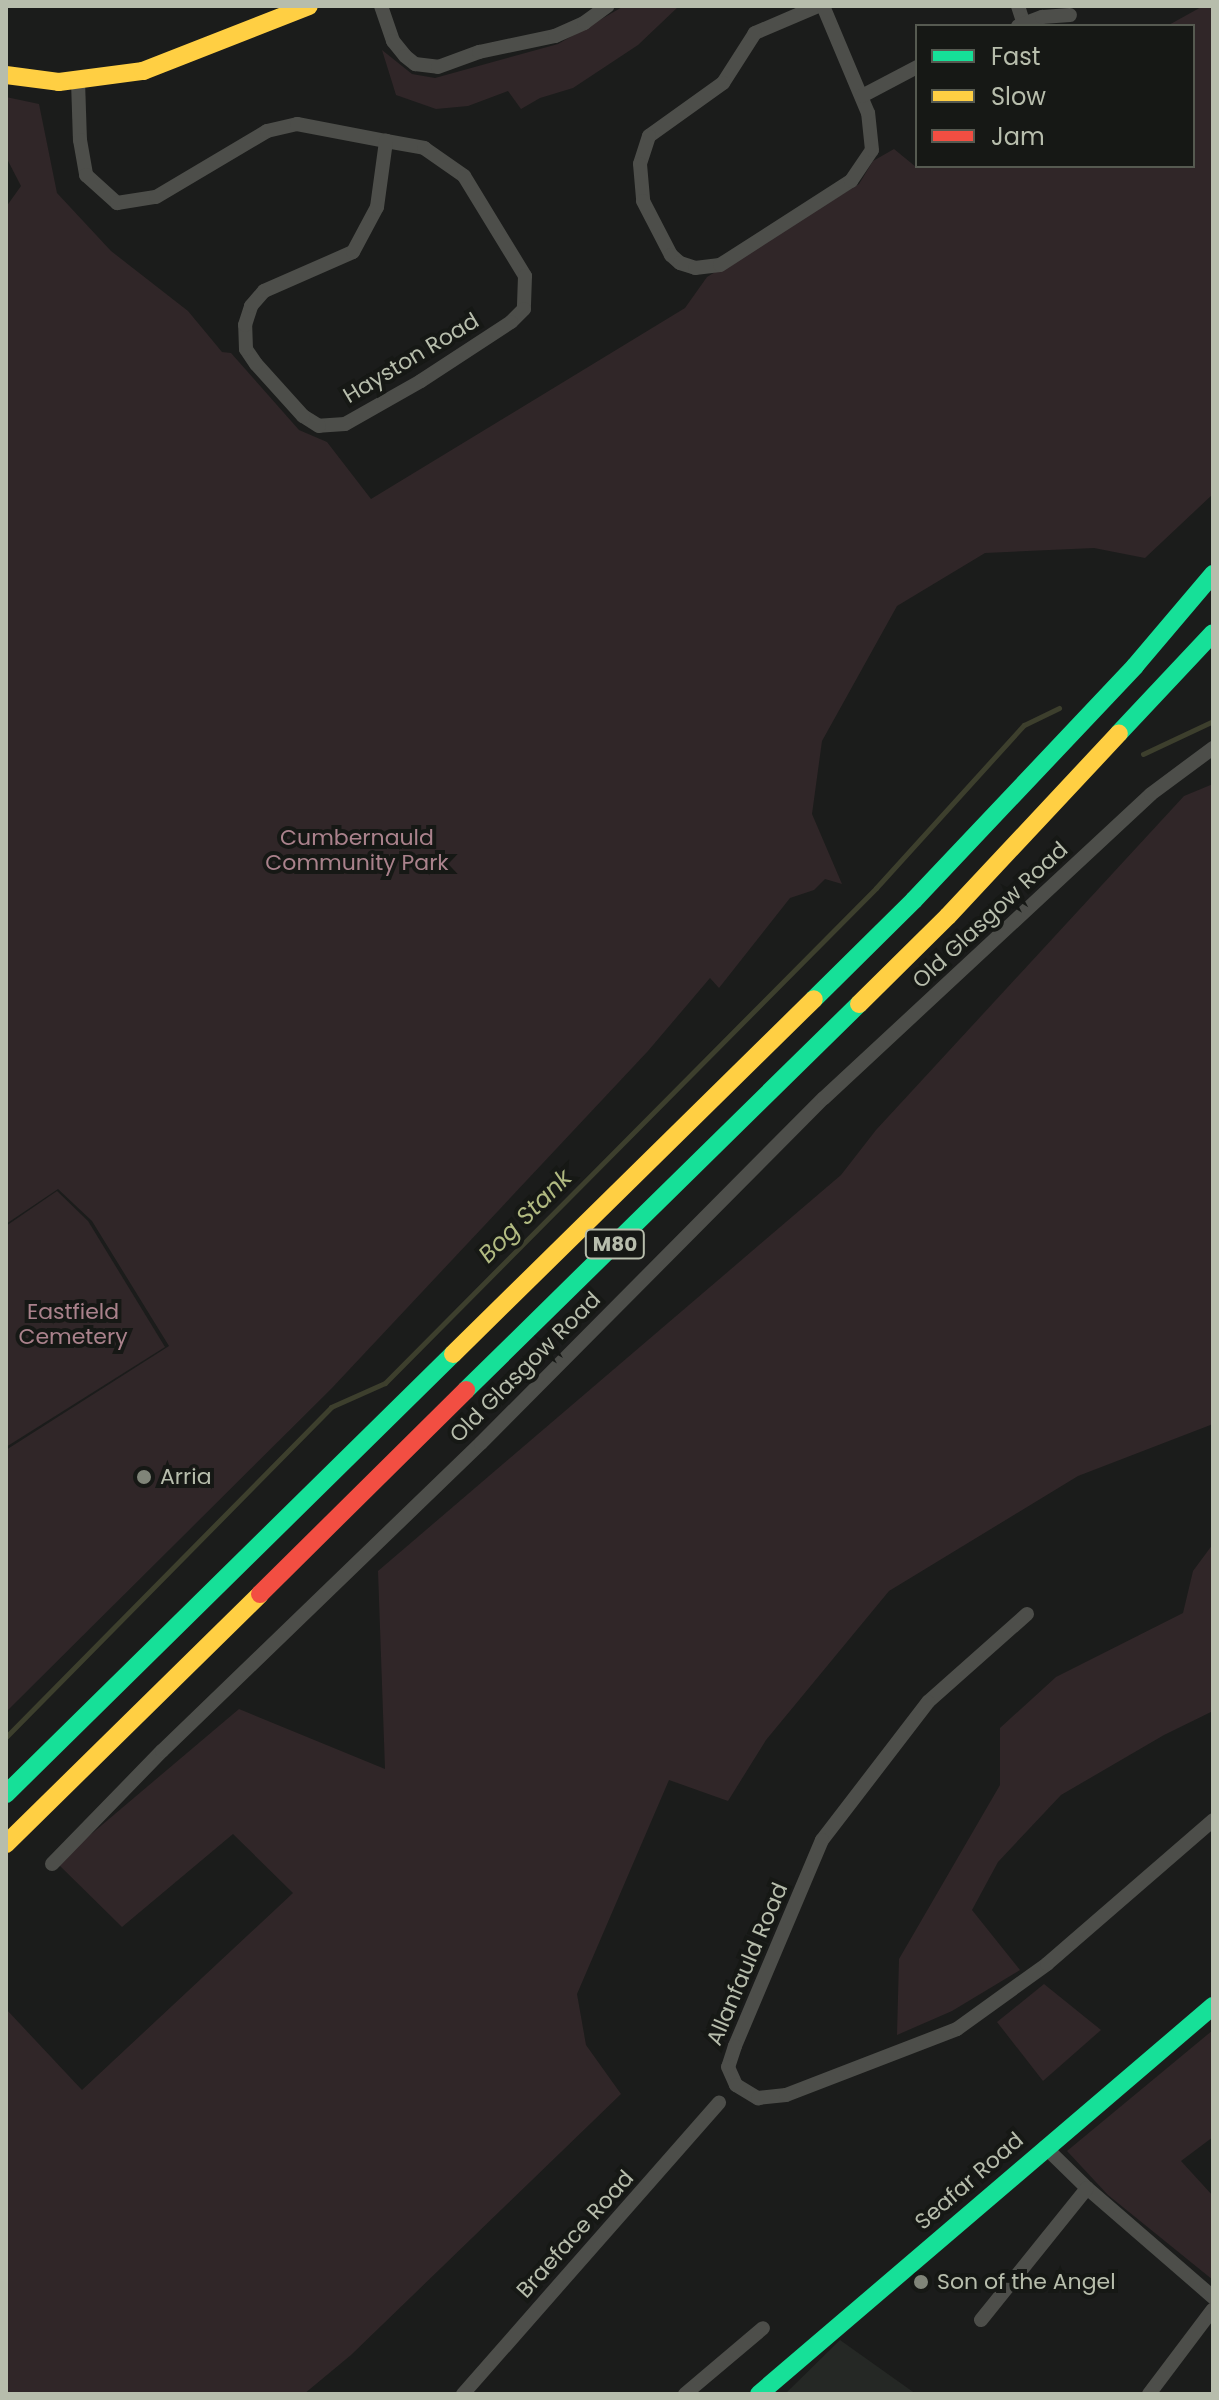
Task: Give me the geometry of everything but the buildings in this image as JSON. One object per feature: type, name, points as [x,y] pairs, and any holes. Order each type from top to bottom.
[{"type":"main road","points":[[6,75],[78,81],[143,71],[309,6]]},
{"type":"main road","name":"M80","points":[[6,1794],[914,900],[1135,666],[1213,574]]},
{"type":"main road","name":"M80","points":[[6,1844],[948,916],[1213,633]]},
{"type":"main road","name":"Seafar Road","points":[[759,2394],[1213,2006]]},
{"type":"street","points":[[381,6],[393,41],[405,56],[415,64],[438,67],[479,52],[555,36],[584,23],[607,6]]},
{"type":"street","points":[[820,6],[862,96],[868,113],[872,150],[851,181],[720,265],[695,268],[680,263],[671,255],[641,192],[640,164],[649,136],[723,83],[755,33],[820,6]]},
{"type":"street","points":[[1024,24],[1042,17],[1070,15]]},
{"type":"street","points":[[862,96],[915,68]]},
{"type":"street","name":"Hayston Road","points":[[78,81],[80,140],[86,175],[117,203],[156,197],[267,131],[297,124],[424,148],[464,176],[525,276],[524,309],[511,322],[421,381],[345,424],[319,426],[303,416],[256,364],[246,349],[245,325],[251,306],[264,291],[353,252],[377,207],[386,141]]},
{"type":"street","name":"Old Glasgow Road","points":[[52,1864],[162,1751],[481,1443],[824,1098],[1151,794],[1213,748]]},
{"type":"street","name":"Allanfauld Road","points":[[1027,1614],[928,1702],[822,1840],[735,2046],[728,2067],[736,2085],[758,2098],[786,2095],[957,2029],[1047,1964],[1213,1820]]},
{"type":"street","name":"Braeface Road","points":[[463,2394],[719,2103]]},
{"type":"street","points":[[1045,2147],[1087,2188],[1213,2297]]},
{"type":"street","points":[[981,2320],[1087,2188]]},
{"type":"street","points":[[1149,2394],[1213,2309]]},
{"type":"street","points":[[685,2394],[763,2328]]},
{"type":"shaded area","points":[[840,2340],[916,2394],[785,2394]]},
{"type":"green space","points":[[624,6],[679,6],[638,45],[573,88],[540,98],[521,109],[508,91],[468,106],[436,109],[396,95],[382,50],[412,74],[435,78],[558,44]]},
{"type":"green space","name":"Cumbernauld Community Park","points":[[1203,6],[1213,6],[1213,494],[1145,558],[1094,548],[985,553],[897,606],[822,741],[812,814],[842,884],[825,879],[814,890],[790,898],[719,988],[710,978],[648,1051],[332,1388],[6,1712],[6,1450],[169,1346],[92,1221],[58,1189],[6,1224],[6,207],[21,186],[6,157],[6,97],[39,104],[57,193],[111,251],[188,311],[222,352],[231,353],[299,430],[327,442],[371,499],[685,308],[707,277],[859,184],[873,161],[894,149],[915,168],[1195,168],[1195,24],[1171,24]]},
{"type":"green space","points":[[1213,784],[1213,1424],[1078,1476],[889,1591],[766,1740],[728,1801],[669,1780],[577,1994],[586,2045],[621,2094],[351,2355],[304,2394],[6,2394],[6,2009],[82,2090],[293,1893],[233,1834],[122,1927],[57,1863],[239,1709],[385,1769],[378,1571],[841,1175],[876,1130],[1184,796]]},
{"type":"green space","name":"Eastfield Cemetery","points":[[57,1191],[88,1221],[165,1347],[6,1447],[6,1226]]},
{"type":"green space","points":[[1213,1544],[1213,1711],[1164,1735],[1061,1795],[998,1862],[972,1910],[1020,1970],[952,2011],[897,2035],[899,1959],[1000,1785],[1000,1728],[1056,1677],[1183,1613],[1193,1571]]},
{"type":"green space","points":[[1044,1984],[1101,2030],[1043,2081],[997,2022]]},
{"type":"green space","points":[[1213,2030],[1213,2137],[1181,2161],[1213,2196],[1213,2280],[1108,2195],[1067,2151]]},
{"type":"waterway","name":"Bog Stank","points":[[6,1737],[331,1407],[385,1383],[876,888],[1024,725],[1059,708]]},
{"type":"waterway","name":"Bog Stank","points":[[1143,754],[1213,721]]},
{"type":"traffic: fast","points":[[814,999],[914,900],[1135,666],[1213,574]]},
{"type":"traffic: fast","points":[[1119,733],[1213,633]]},
{"type":"traffic: fast","points":[[466,1390],[859,1004]]},
{"type":"traffic: fast","points":[[6,1794],[453,1354]]},
{"type":"traffic: fast","points":[[759,2394],[1213,2006]]},
{"type":"traffic: slow","points":[[6,75],[59,82],[143,71],[309,6]]},
{"type":"traffic: slow","points":[[859,1004],[948,916],[1119,733]]},
{"type":"traffic: slow","points":[[453,1354],[814,999]]},
{"type":"traffic: slow","points":[[6,1844],[260,1594]]},
{"type":"traffic: jam","points":[[260,1594],[466,1390]]},
{"type":"place","name":"Arria","points":[[144,1477]]},
{"type":"place","name":"Son of the Angel","points":[[921,2282]]}]
